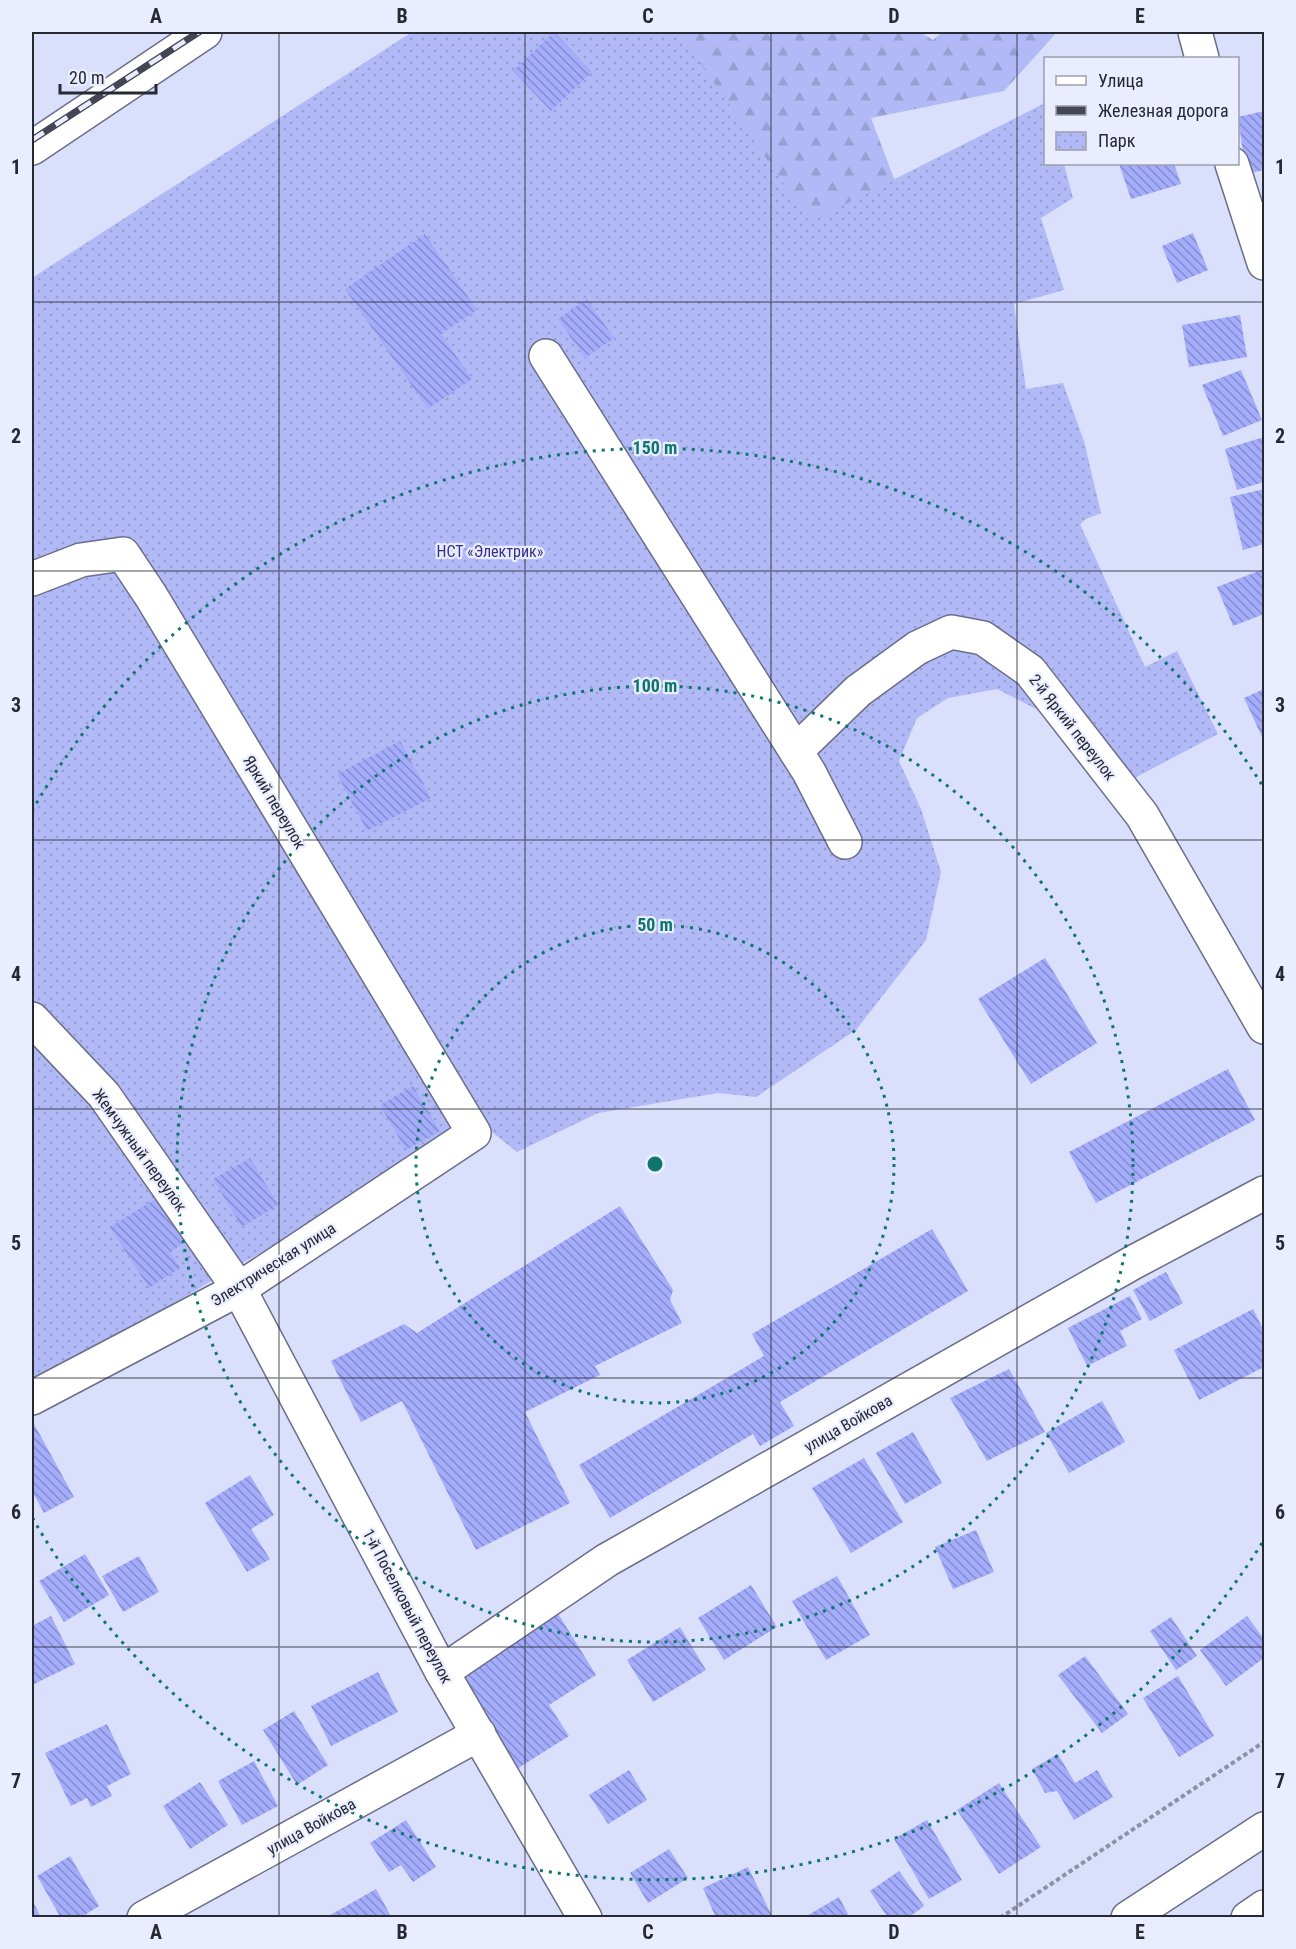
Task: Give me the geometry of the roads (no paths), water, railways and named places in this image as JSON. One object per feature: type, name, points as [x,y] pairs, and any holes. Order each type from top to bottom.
[{"type":"street","points":[[32,148],[205,32]]},
{"type":"street","points":[[1195,32],[1202,57]]},
{"type":"street","points":[[1232,165],[1264,263]]},
{"type":"street","points":[[546,356],[809,772],[845,842]]},
{"type":"street","name":"Яркий переулок","points":[[32,579],[81,560],[123,554],[151,596],[474,1133]]},
{"type":"street","name":"2-й Яркий переулок","points":[[796,751],[858,691],[917,648],[951,632],[983,638],[1030,671],[1142,815],[1264,1027]]},
{"type":"street","name":"Жемчужный переулок","points":[[32,1019],[104,1095],[239,1290]]},
{"type":"street","name":"Электрическая улица","points":[[32,1398],[239,1290],[474,1133]]},
{"type":"street","name":"улица Войкова","points":[[442,1672],[607,1560],[1134,1262],[1264,1192]]},
{"type":"street","name":"1-й Поселковый переулок","points":[[239,1290],[442,1672],[585,1917]]},
{"type":"street","name":"улица Войкова","points":[[144,1917],[479,1734]]},
{"type":"street","points":[[1128,1917],[1264,1829]]},
{"type":"street","points":[[1248,1917],[1264,1907]]},
{"type":"railway","points":[[32,140],[199,32]]},
{"type":"park label","name":"НСТ «Электрик»","points":[[490,551]]}]
